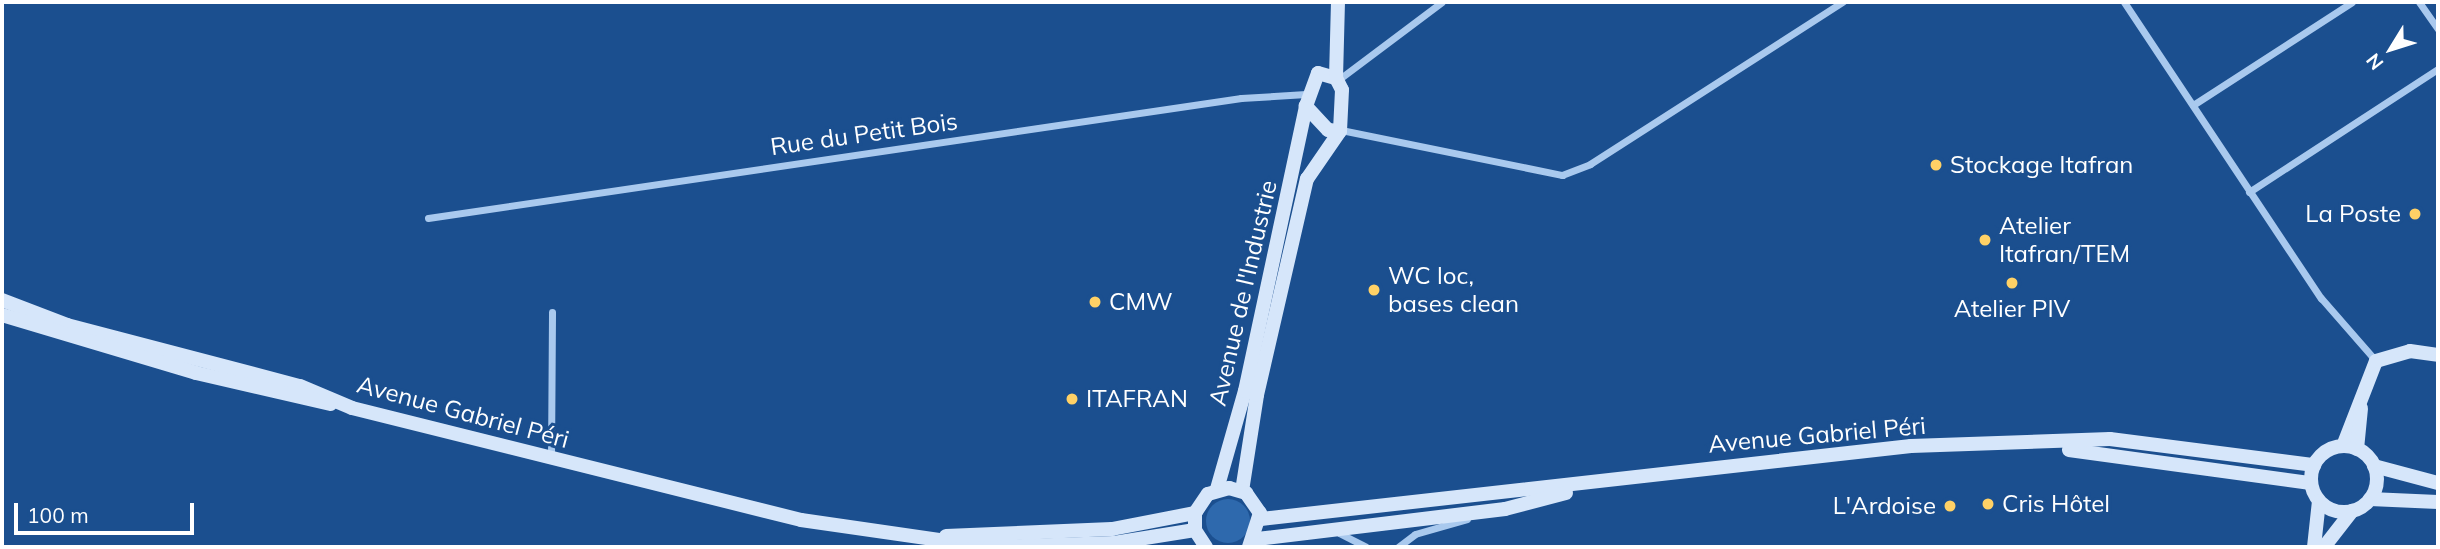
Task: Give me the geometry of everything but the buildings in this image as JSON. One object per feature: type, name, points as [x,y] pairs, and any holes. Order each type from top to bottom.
[{"type":"main road","points":[[1306,100],[1328,130],[1340,130],[1345,105],[1337,79],[1334,40],[1338,2]]},
{"type":"main road","name":"Avenue de l'Industrie","points":[[1217,489],[1245,391],[1306,100],[1334,40]]},
{"type":"main road","points":[[1318,73],[1337,79]]},
{"type":"main road","name":"Avenue de l'Industrie","points":[[1242,491],[1257,395],[1307,180],[1340,130]]},
{"type":"main road","name":"Avenue Gabriel Péri","points":[[2,300],[300,386],[352,408],[551,460],[789,517],[920,539],[1046,545],[1195,530]]},
{"type":"main road","points":[[2,316],[159,363],[352,408]]},
{"type":"main road","points":[[159,363],[163,348]]},
{"type":"main road","points":[[2350,447],[2364,378],[2376,361],[2410,351],[2438,355]]},
{"type":"main road","name":"Avenue Gabriel Péri","points":[[1261,519],[1606,483],[1716,466],[1911,446],[2032,446],[2110,439],[2314,465]]},
{"type":"main road","name":"Avenue Gabriel Péri","points":[[2032,446],[2311,484]]},
{"type":"main road","points":[[2314,547],[2319,501],[2311,484],[2314,465],[2325,452],[2350,447],[2374,466],[2438,483]]},
{"type":"main road","points":[[2370,499],[2374,466]]},
{"type":"main road","name":"Avenue Gabriel Péri","points":[[1253,543],[1329,530],[1505,509],[1606,483]]},
{"type":"main road","points":[[1206,547],[1195,530],[1195,513],[1217,489],[1242,491],[1261,519],[1253,543]]},
{"type":"main road","points":[[2324,547],[2352,511],[2370,499],[2438,502]]},
{"type":"main road","points":[[2319,501],[2352,511]]},
{"type":"main road","name":"Avenue Gabriel Péri","points":[[920,539],[1112,528],[1195,513]]},
{"type":"street","points":[[1337,79],[1442,2]]},
{"type":"street","points":[[1340,130],[1562,175],[1590,164],[1842,2]]},
{"type":"street","points":[[2124,2],[2321,298],[2376,361]]},
{"type":"street","points":[[2193,105],[2352,2]]},
{"type":"street","points":[[2419,2],[2438,29]]},
{"type":"street","points":[[2249,192],[2438,68]]},
{"type":"street","name":"Rue du Petit Bois","points":[[428,218],[1241,98],[1306,100]]},
{"type":"street","points":[[551,460],[552,312]]},
{"type":"street","points":[[1398,547],[1415,534],[1505,509]]},
{"type":"street","points":[[1329,530],[1366,547]]},
{"type":"shaded area","points":[[1228,499],[1237,500],[1244,505],[1249,512],[1249,530],[1244,537],[1237,542],[1228,543],[1219,542],[1212,537],[1207,530],[1206,521],[1207,512],[1212,505],[1219,500]]},
{"type":"place","name":"Stockage Itafran","points":[[1936,165]]},
{"type":"place","name":"La Poste","points":[[2415,214]]},
{"type":"place","name":"Atelier Itafran/TEM","points":[[1985,240]]},
{"type":"place","name":"Atelier PIV","points":[[2012,283]]},
{"type":"place","name":"WC loc, bases clean","points":[[1374,290]]},
{"type":"place","name":"CMW","points":[[1095,302]]},
{"type":"place","name":"ITAFRAN","points":[[1072,399]]},
{"type":"place","name":"Cris Hôtel","points":[[1988,504]]},
{"type":"place","name":"L'Ardoise","points":[[1950,506]]}]
